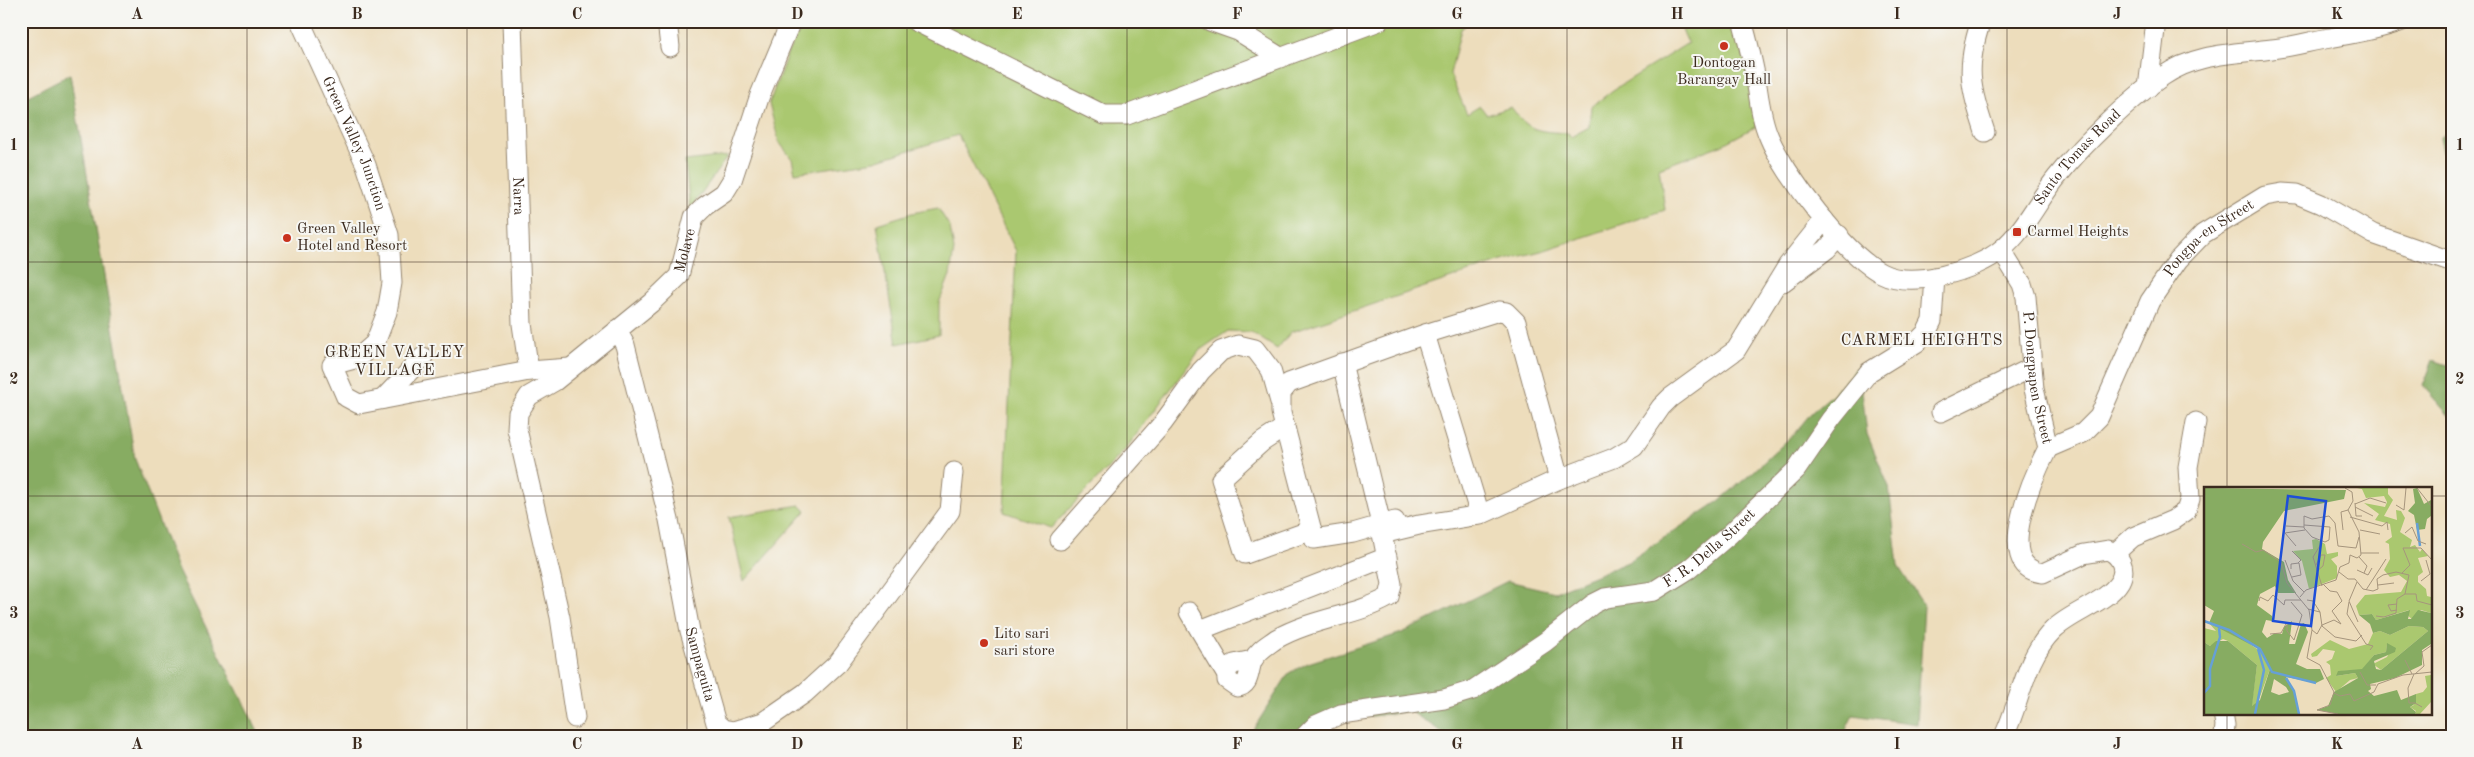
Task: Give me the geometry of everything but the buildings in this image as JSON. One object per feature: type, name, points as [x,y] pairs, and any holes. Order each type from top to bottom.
[{"type":"street","name":"Green Valley Junction","points":[[300,21],[366,166],[389,236],[392,283],[387,312],[374,342],[358,358],[332,365],[342,391],[352,402],[359,404],[529,371],[559,373]]},
{"type":"street","name":"Narra","points":[[512,21],[521,315],[529,371]]},
{"type":"street","points":[[667,21],[670,47]]},
{"type":"street","name":"Molave","points":[[575,718],[560,617],[517,421],[518,413],[529,396],[617,330],[679,276],[694,217],[705,206],[724,193],[732,180],[760,95],[782,49],[791,21]]},
{"type":"street","points":[[915,21],[949,29],[1104,115],[1127,115],[1379,21]]},
{"type":"street","points":[[1210,21],[1238,31],[1280,57]]},
{"type":"street","name":"Santo Tomas Road","points":[[1742,21],[1768,136],[1792,179],[1824,220],[1859,256],[1881,273],[1898,279],[1918,280],[1935,277],[1984,260],[2001,250],[2017,232],[2057,176],[2121,111],[2164,75],[2188,62],[2209,56],[2273,49],[2362,32],[2402,21]]},
{"type":"street","points":[[1981,21],[1972,48],[1970,67],[1972,94],[1985,132]]},
{"type":"street","points":[[2148,88],[2156,21]]},
{"type":"street","name":"Pongpa-en Street","points":[[2048,448],[2082,432],[2098,416],[2150,300],[2178,260],[2203,234],[2265,196],[2282,192],[2297,194],[2321,204],[2373,234],[2453,262]]},
{"type":"street","points":[[1189,612],[1232,685],[1241,687],[1248,679],[1253,660],[1263,647],[1300,627],[1389,597],[1392,584],[1382,534],[1479,512],[1559,479],[1594,467],[1634,446],[1661,407],[1670,398],[1736,350],[1750,330],[1788,265],[1824,220]]},
{"type":"street","points":[[1772,290],[1827,249],[1839,235]]},
{"type":"street","name":"P. Dongpapen Street","points":[[2001,250],[2022,284],[2026,298],[2034,389],[2048,448],[2033,478],[2019,524],[2018,542],[2025,564],[2043,573],[2094,551],[2108,550],[2115,553]]},
{"type":"street","name":"F. R. Della Street","points":[[1305,736],[1316,724],[1342,714],[1436,700],[1473,690],[1545,642],[1593,604],[1605,598],[1654,591],[1682,573],[1730,534],[1796,470],[1831,419],[1869,372],[1916,342],[1926,333],[1932,320],[1935,277]]},
{"type":"street","points":[[1280,402],[1281,392],[1289,383],[1425,334],[1499,311],[1512,316],[1516,322],[1559,479]]},
{"type":"street","name":"Sampaguita","points":[[617,330],[625,345],[669,520],[690,631],[716,723],[723,729],[733,731],[763,722],[805,693],[838,663],[950,511],[954,472]]},
{"type":"street","points":[[1425,334],[1479,512]]},
{"type":"street","points":[[1060,540],[1163,423],[1201,371],[1221,352],[1238,345],[1255,349],[1271,370],[1314,539],[1353,533],[1381,524],[1479,512]]},
{"type":"street","points":[[383,399],[423,357]]},
{"type":"street","points":[[1342,363],[1381,524]]},
{"type":"street","points":[[1941,412],[2031,368]]},
{"type":"street","points":[[2004,736],[2014,715],[2031,659],[2043,641],[2062,622],[2108,593],[2120,581],[2123,567],[2115,553],[2133,537],[2179,517],[2186,512],[2190,499],[2188,468],[2196,422]]},
{"type":"street","points":[[1285,427],[1262,442],[1221,479],[1245,554],[1312,530]]},
{"type":"street","points":[[1200,630],[1387,557]]},
{"type":"street","points":[[2223,714],[2224,736]]},
{"type":"green space","points":[[805,21],[1471,21],[1461,29],[1450,74],[1467,114],[1480,106],[1487,115],[1511,107],[1523,121],[1535,129],[1568,133],[1571,137],[1589,127],[1591,107],[1613,90],[1688,43],[1678,21],[1737,21],[1757,126],[1721,145],[1659,168],[1665,210],[1545,250],[1502,261],[1291,332],[1277,349],[1251,332],[1228,331],[1200,350],[1124,451],[1051,528],[1004,512],[1016,251],[958,135],[875,161],[795,173],[792,159],[779,142],[769,104],[788,52]]},
{"type":"green space","points":[[70,74],[135,459],[178,571],[260,736],[21,736],[21,85],[28,96]]},
{"type":"green space","points":[[2453,130],[2453,195],[2440,137]]},
{"type":"green space","points":[[728,156],[690,209],[685,161]]},
{"type":"green space","points":[[938,208],[950,227],[954,250],[950,275],[939,303],[939,335],[897,344],[877,224],[912,213]]},
{"type":"green space","points":[[2433,360],[2453,367],[2453,420],[2423,386]]},
{"type":"green space","points":[[1859,365],[1867,434],[1889,487],[1898,566],[1924,606],[1917,724],[1853,715],[1843,736],[1448,736],[1410,711],[1343,720],[1314,736],[1249,736],[1289,673],[1308,663],[1402,633],[1508,581],[1555,592],[1628,562],[1719,501],[1752,473],[1793,435],[1812,412],[1833,394]]},
{"type":"green space","points":[[800,505],[806,511],[744,581],[729,517]]},
{"type":"place","name":"Dontogan Barangay Hall","points":[[1724,46]]},
{"type":"place","name":"Carmel Heights","points":[[2017,232]]},
{"type":"place","name":"Green Valley Hotel and Resort","points":[[287,238]]},
{"type":"place","name":"Lito sari sari store","points":[[984,643]]},
{"type":"district","name":"CARMEL HEIGHTS","points":[[1922,341]]},
{"type":"district","name":"GREEN VALLEY VILLAGE","points":[[395,362]]}]
